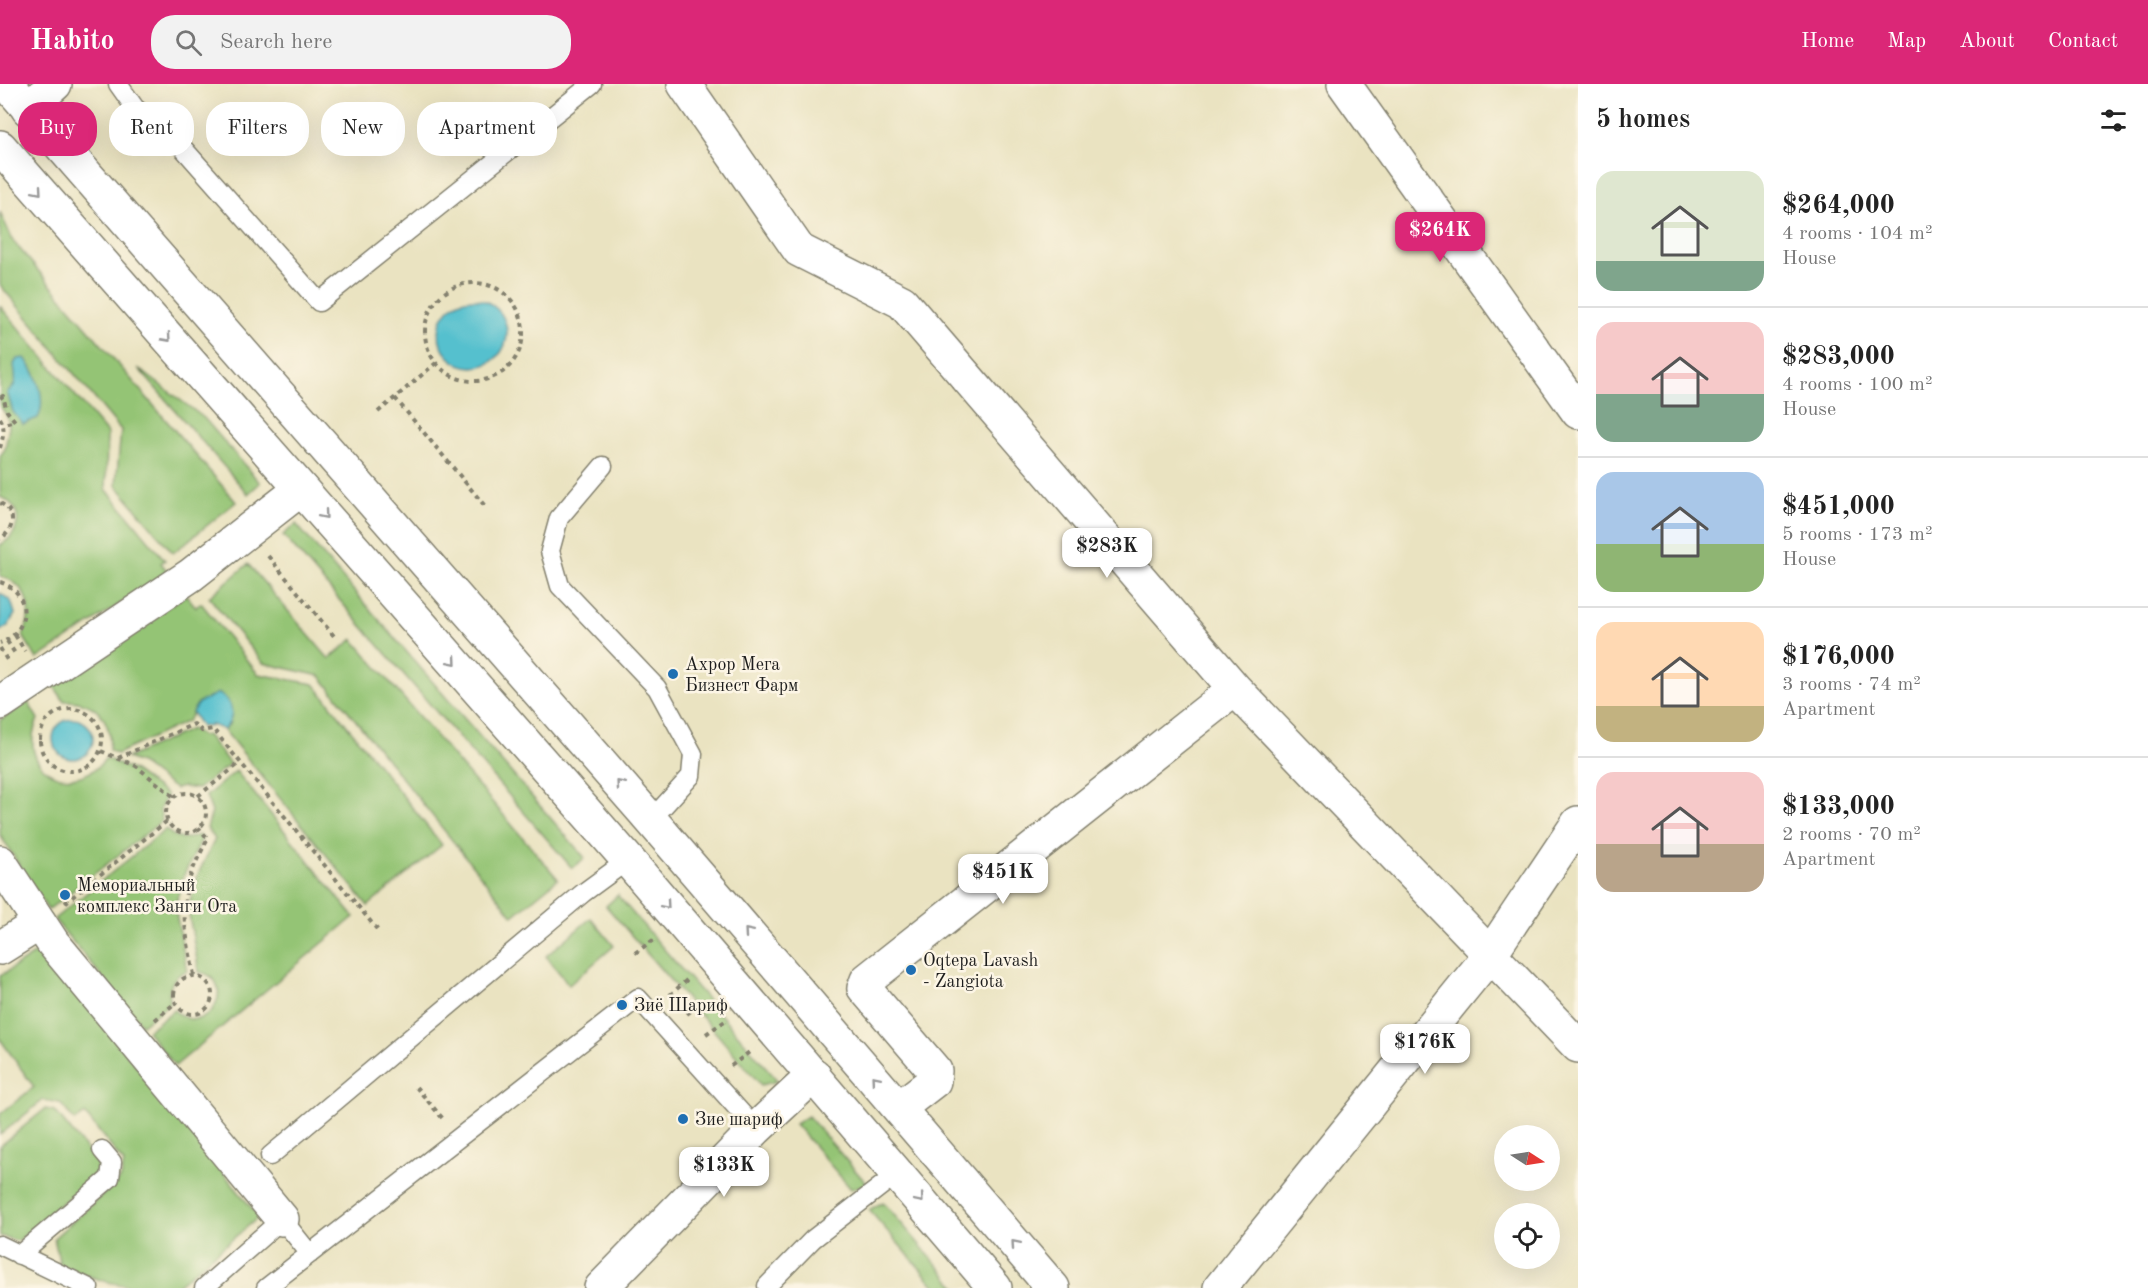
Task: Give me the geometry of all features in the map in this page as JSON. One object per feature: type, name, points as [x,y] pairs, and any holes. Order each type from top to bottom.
[{"type":"main road","points":[[7,84],[22,102]]},
{"type":"main road","points":[[36,102],[56,84]]},
{"type":"main road","points":[[684,84],[799,250],[902,302],[1235,689],[1489,956],[1578,1046]]},
{"type":"main road","points":[[1344,84],[1578,412]]},
{"type":"main road","points":[[2,152],[628,860],[995,1288]]},
{"type":"main road","points":[[69,156],[651,820],[1053,1288]]},
{"type":"main road","points":[[0,703],[191,575],[301,489]]},
{"type":"main road","points":[[899,1108],[934,1081],[935,1071],[864,988],[867,980],[1235,689]]},
{"type":"main road","points":[[1220,1288],[1489,956],[1578,823]]},
{"type":"main road","points":[[0,862],[60,951],[282,1219]]},
{"type":"main road","points":[[0,918],[40,923]]},
{"type":"main road","points":[[0,948],[40,923]]},
{"type":"main road","points":[[601,1288],[756,1129],[814,1075]]},
{"type":"lane","points":[[118,84],[135,108],[175,139],[319,302],[592,84]]},
{"type":"lane","points":[[603,466],[559,518],[550,551],[560,586],[657,688],[693,754],[691,776],[651,820]]},
{"type":"lane","points":[[270,1156],[583,893],[628,860]]},
{"type":"lane","points":[[266,1288],[638,998],[756,1129]]},
{"type":"lane","points":[[20,1255],[110,1178],[112,1162],[102,1150]]},
{"type":"lane","points":[[767,1286],[813,1239],[897,1173]]},
{"type":"lane","points":[[204,1288],[282,1219],[310,1254]]},
{"type":"lane","points":[[0,1245],[89,1288]]},
{"type":"path","points":[[465,284],[482,284],[497,288],[509,298],[518,310],[523,325],[522,340],[509,367],[496,376],[480,381],[464,380],[448,374],[436,363],[428,348],[425,331],[429,315],[437,300],[450,290],[465,284]]},
{"type":"path","points":[[378,412],[436,363]]},
{"type":"path","points":[[0,398],[3,396],[7,411],[15,421],[4,424]]},
{"type":"path","points":[[395,398],[485,506]]},
{"type":"path","points":[[0,418],[4,424],[0,448]]},
{"type":"path","points":[[0,503],[9,509],[12,521],[8,533],[0,538]]},
{"type":"path","points":[[265,552],[334,636]]},
{"type":"path","points":[[0,582],[13,589],[20,597],[24,617],[15,635],[0,643]]},
{"type":"path","points":[[62,710],[83,710],[98,723],[102,733],[101,751],[85,768],[65,770],[47,760],[42,752],[41,732],[53,715],[62,710]]},
{"type":"path","points":[[118,758],[194,724],[202,731],[213,729],[380,933]]},
{"type":"path","points":[[101,751],[136,766],[173,796]]},
{"type":"path","points":[[198,796],[240,763]]},
{"type":"path","points":[[185,792],[198,796],[206,813],[199,828],[184,833],[177,831],[168,821],[166,809],[173,796],[185,792]]},
{"type":"path","points":[[40,923],[168,821]]},
{"type":"path","points":[[194,975],[183,915],[184,895],[190,876],[208,839],[199,828]]},
{"type":"path","points":[[194,975],[208,982],[212,993],[205,1010],[194,1014],[178,1007],[174,993],[180,981],[194,975]]},
{"type":"path","points":[[416,1087],[459,1137]]},
{"type":"green space","points":[[0,212],[13,241],[236,502],[173,553],[116,485],[121,430],[0,285]]},
{"type":"green space","points":[[0,306],[107,433],[106,489],[165,560],[161,563],[168,572],[37,659],[23,636],[28,609],[23,592],[10,580],[0,576],[0,545],[12,535],[16,528],[17,514],[8,501],[0,497],[0,456],[5,449],[9,427],[7,416],[0,406]]},
{"type":"green space","points":[[138,368],[204,418],[260,483],[248,494]]},
{"type":"green space","points":[[296,524],[585,858],[572,868],[283,535]]},
{"type":"green space","points":[[248,564],[329,659],[353,639],[558,879],[513,916],[320,676],[263,663],[209,597]]},
{"type":"green space","points":[[186,595],[196,607],[201,603],[258,674],[314,684],[442,845],[368,906],[224,730],[230,723],[198,703],[188,721],[117,754],[109,750],[108,729],[100,714],[85,704],[64,701],[53,685]]},
{"type":"green space","points":[[28,702],[38,719],[33,735],[34,752],[39,763],[48,772],[71,778],[96,769],[106,758],[134,771],[167,795],[160,809],[162,821],[48,910],[0,835],[0,720]]},
{"type":"green space","points":[[191,729],[202,736],[207,735],[230,764],[198,789],[183,787],[175,789],[140,763],[127,758]]},
{"type":"green space","points":[[236,771],[354,917],[175,1066],[147,1031],[174,1010],[187,1018],[199,1019],[215,1006],[218,995],[217,985],[211,977],[199,972],[188,909],[197,876],[215,839],[207,828],[212,812],[206,796]]},
{"type":"green space","points":[[166,829],[177,837],[190,838],[199,835],[202,839],[184,875],[175,907],[187,971],[174,980],[169,993],[169,1004],[142,1025],[54,919]]},
{"type":"green space","points":[[618,895],[778,1081],[761,1085],[606,906]]},
{"type":"green space","points":[[591,918],[614,946],[569,985],[546,956]]},
{"type":"green space","points":[[42,949],[259,1217],[174,1288],[116,1284],[60,1265],[54,1238],[121,1178],[124,1163],[85,1114],[75,1121],[60,1103],[43,1100],[0,1135],[0,1114],[34,1087],[0,1039],[0,976]]},
{"type":"green space","points":[[45,1109],[55,1111],[98,1164],[96,1174],[18,1241],[0,1236],[0,1146]]},
{"type":"green space","points":[[808,1116],[867,1184],[851,1189],[795,1124]]},
{"type":"green space","points":[[883,1202],[957,1288],[937,1288],[869,1210]]},
{"type":"water","points":[[473,299],[486,302],[497,309],[504,320],[507,333],[504,346],[497,357],[486,364],[473,367],[460,364],[449,357],[442,346],[439,333],[442,320],[449,309],[460,302]]},
{"type":"water","points":[[25,358],[37,379],[41,395],[41,411],[38,418],[23,424],[13,412],[7,392],[15,383],[14,364],[17,359]]},
{"type":"water","points":[[0,593],[11,601],[15,614],[8,626],[0,631]]},
{"type":"water","points":[[218,693],[227,701],[232,710],[228,725],[224,730],[212,725],[201,727],[192,712],[198,703]]},
{"type":"water","points":[[73,719],[87,725],[93,739],[87,753],[73,759],[59,753],[53,739],[59,725]]},
{"type":"place","name":"Ахрор Мега Бизнест Фарм","points":[[673,674]]},
{"type":"place","name":"Мемориальный комплекс Занги Ота","points":[[65,895]]},
{"type":"place","name":"Oqtepa Lavash - Zangiota","points":[[911,970]]},
{"type":"place","name":"Зиё Шариф","points":[[622,1005]]},
{"type":"place","name":"Зие шариф","points":[[683,1119]]}]
